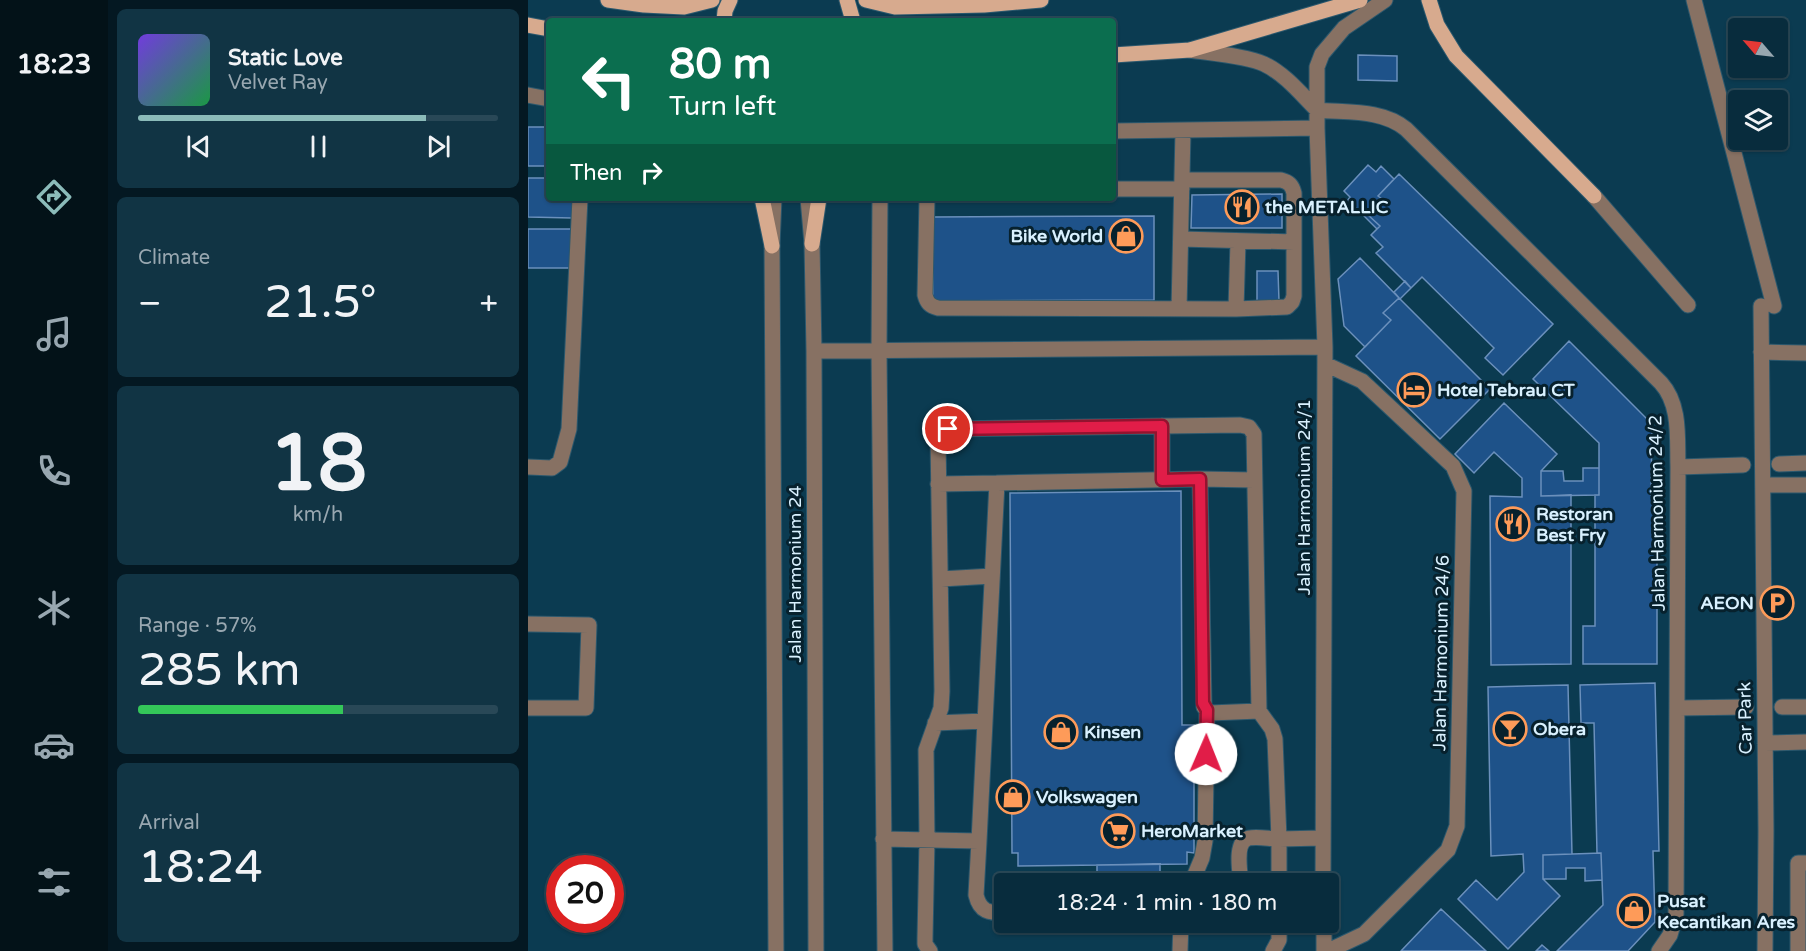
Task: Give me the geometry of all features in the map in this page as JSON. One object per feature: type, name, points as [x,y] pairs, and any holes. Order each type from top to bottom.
[{"type":"main road","points":[[608,0],[684,7],[712,0]]},
{"type":"main road","points":[[725,18],[730,0]]},
{"type":"main road","points":[[847,0],[852,18]]},
{"type":"main road","points":[[866,0],[895,7],[984,5],[1041,0]]},
{"type":"main road","points":[[963,0],[984,5]]},
{"type":"main road","points":[[1116,55],[1190,50],[1360,0]]},
{"type":"main road","points":[[1429,0],[1437,25],[1456,56],[1594,196]]},
{"type":"main road","points":[[528,25],[546,28]]},
{"type":"main road","points":[[763,201],[772,246]]},
{"type":"main road","points":[[812,244],[819,201]]},
{"type":"street","name":"Jalan Harmonium 24/1","points":[[1323,873],[1325,347],[1317,67],[1322,54],[1344,28],[1385,0]]},
{"type":"street","name":"Car Park","points":[[1694,0],[1768,306],[1761,352],[1765,951]]},
{"type":"street","points":[[1190,50],[1249,59],[1263,64],[1286,80],[1317,110]]},
{"type":"street","points":[[528,95],[546,98]]},
{"type":"street","name":"Jalan Harmonium 24/2","points":[[1317,110],[1378,115],[1393,120],[1406,129],[1666,388],[1675,408],[1678,467],[1676,914],[1670,935],[1659,951]]},
{"type":"street","points":[[1116,131],[1317,128]]},
{"type":"street","points":[[1179,309],[1183,131]]},
{"type":"street","points":[[927,201],[925,295],[927,302],[938,308],[1236,309],[1280,308],[1287,307],[1292,302],[1294,296],[1294,193],[1288,182],[1281,180],[1116,189]]},
{"type":"street","points":[[1594,196],[1688,306]]},
{"type":"street","points":[[528,467],[552,468],[560,462],[569,429],[580,201]]},
{"type":"street","name":"Jalan Harmonium 24","points":[[774,201],[772,246],[776,951]]},
{"type":"street","name":"Jalan Harmonium 24","points":[[808,201],[812,244],[816,951]]},
{"type":"street","points":[[880,201],[879,351],[885,951]]},
{"type":"street","points":[[1180,239],[1294,242]]},
{"type":"street","points":[[1236,309],[1238,241]]},
{"type":"street","points":[[813,351],[1325,347]]},
{"type":"street","points":[[1761,352],[1806,353]]},
{"type":"street","name":"Jalan Harmonium 24/6","points":[[1324,364],[1362,381],[1453,466],[1464,491],[1457,826],[1448,850],[1364,934],[1326,951]]},
{"type":"street","points":[[930,951],[925,938],[926,750],[941,708],[938,440],[941,432],[948,429],[1240,425],[1249,427],[1254,434],[1259,711],[1272,729],[1275,739],[1279,873]]},
{"type":"street","points":[[1162,426],[1162,480]]},
{"type":"street","points":[[1779,464],[1806,463]]},
{"type":"street","points":[[1678,467],[1743,465]]},
{"type":"street","points":[[1200,479],[1203,703],[1210,713],[1259,711]]},
{"type":"street","points":[[938,484],[1254,480]]},
{"type":"street","points":[[994,913],[982,910],[976,895],[997,483]]},
{"type":"street","points":[[1762,485],[1806,485]]},
{"type":"street","points":[[941,579],[992,576]]},
{"type":"street","points":[[528,624],[589,625],[586,708],[528,708]]},
{"type":"street","points":[[1678,708],[1746,707]]},
{"type":"street","points":[[1782,707],[1806,707]]},
{"type":"street","points":[[1196,873],[1202,858],[1205,841],[1207,710]]},
{"type":"street","points":[[935,723],[985,721]]},
{"type":"street","points":[[1765,743],[1806,742]]},
{"type":"street","points":[[1241,873],[1240,848],[1242,842],[1247,838],[1322,838]]},
{"type":"street","points":[[883,839],[979,842]]},
{"type":"street","points":[[1798,951],[1798,863],[1806,863]]},
{"type":"street","points":[[1180,933],[1180,951]]},
{"type":"street","points":[[1273,951],[1279,940],[1279,933]]},
{"type":"street","points":[[1325,933],[1326,951]]},
{"type":"building","points":[[1358,55],[1397,56],[1397,81],[1358,80]]},
{"type":"building","points":[[528,127],[546,127],[546,166],[528,166]]},
{"type":"building","points":[[1368,165],[1376,172],[1381,166],[1394,179],[1378,196],[1382,199],[1367,214],[1380,226],[1377,229],[1348,200],[1350,197],[1344,191]]},
{"type":"building","points":[[1399,174],[1553,324],[1503,375],[1485,358],[1494,348],[1422,277],[1411,288],[1376,253],[1383,247],[1371,235],[1380,226],[1367,214],[1382,199],[1378,196]]},
{"type":"building","points":[[528,178],[546,178],[546,201],[573,201],[572,218],[528,217]]},
{"type":"building","points":[[1282,194],[1282,228],[1191,228],[1192,195]]},
{"type":"building","points":[[1154,216],[1154,300],[933,301],[933,217]]},
{"type":"building","points":[[528,229],[571,229],[571,268],[528,268]]},
{"type":"building","points":[[1360,258],[1399,298],[1383,313],[1391,320],[1365,347],[1344,326],[1338,279]]},
{"type":"building","points":[[1257,271],[1278,271],[1279,301],[1257,301]]},
{"type":"building","points":[[1405,281],[1411,288],[1400,299],[1394,292]]},
{"type":"building","points":[[1399,298],[1490,389],[1440,439],[1356,356],[1391,320],[1383,313]]},
{"type":"building","points":[[1569,341],[1652,424],[1651,495],[1657,495],[1657,664],[1583,664],[1583,626],[1595,626],[1595,495],[1599,495],[1599,443],[1533,379]]},
{"type":"building","points":[[1504,403],[1557,454],[1541,471],[1541,496],[1571,495],[1571,664],[1491,665],[1490,496],[1522,497],[1522,478],[1494,452],[1474,473],[1455,454]]},
{"type":"building","points":[[1583,468],[1599,468],[1599,495],[1541,496],[1541,471],[1563,471],[1564,481],[1583,481]]},
{"type":"building","points":[[1181,491],[1182,725],[1194,725],[1194,853],[1187,852],[1187,864],[1018,866],[1018,853],[1012,853],[1010,493]]},
{"type":"building","points":[[1655,683],[1659,851],[1653,851],[1655,922],[1628,951],[1557,951],[1603,905],[1601,853],[1597,853],[1594,723],[1581,723],[1580,685]]},
{"type":"building","points":[[1568,685],[1572,854],[1543,855],[1543,879],[1560,896],[1508,949],[1458,899],[1476,880],[1497,900],[1524,872],[1523,854],[1491,856],[1488,687]]},
{"type":"building","points":[[1601,853],[1602,880],[1585,881],[1585,868],[1566,868],[1566,879],[1543,879],[1543,855]]},
{"type":"building","points":[[1160,864],[1160,873],[1097,873],[1097,865]]},
{"type":"building","points":[[1441,909],[1486,951],[1401,951]]},
{"type":"building","points":[[1542,945],[1549,951],[1536,951]]},
{"type":"place","name":"the METALLIC","points":[[1242,207]]},
{"type":"place","name":"Bike World","points":[[1126,236]]},
{"type":"place","name":"Hotel Tebrau CT","points":[[1414,390]]},
{"type":"place","name":"Restoran Best Fry","points":[[1513,524]]},
{"type":"place","name":"AEON","points":[[1777,603]]},
{"type":"place","name":"Obera","points":[[1510,729]]},
{"type":"place","name":"Kinsen","points":[[1061,732]]},
{"type":"place","name":"Volkswagen","points":[[1013,797]]},
{"type":"place","name":"HeroMarket","points":[[1118,831]]},
{"type":"place","name":"Pusat Kecantikan Ares","points":[[1634,911]]},
{"type":"route","points":[[948,429],[1162,426],[1162,480],[1200,479],[1203,703],[1207,710],[1206,754]]}]
